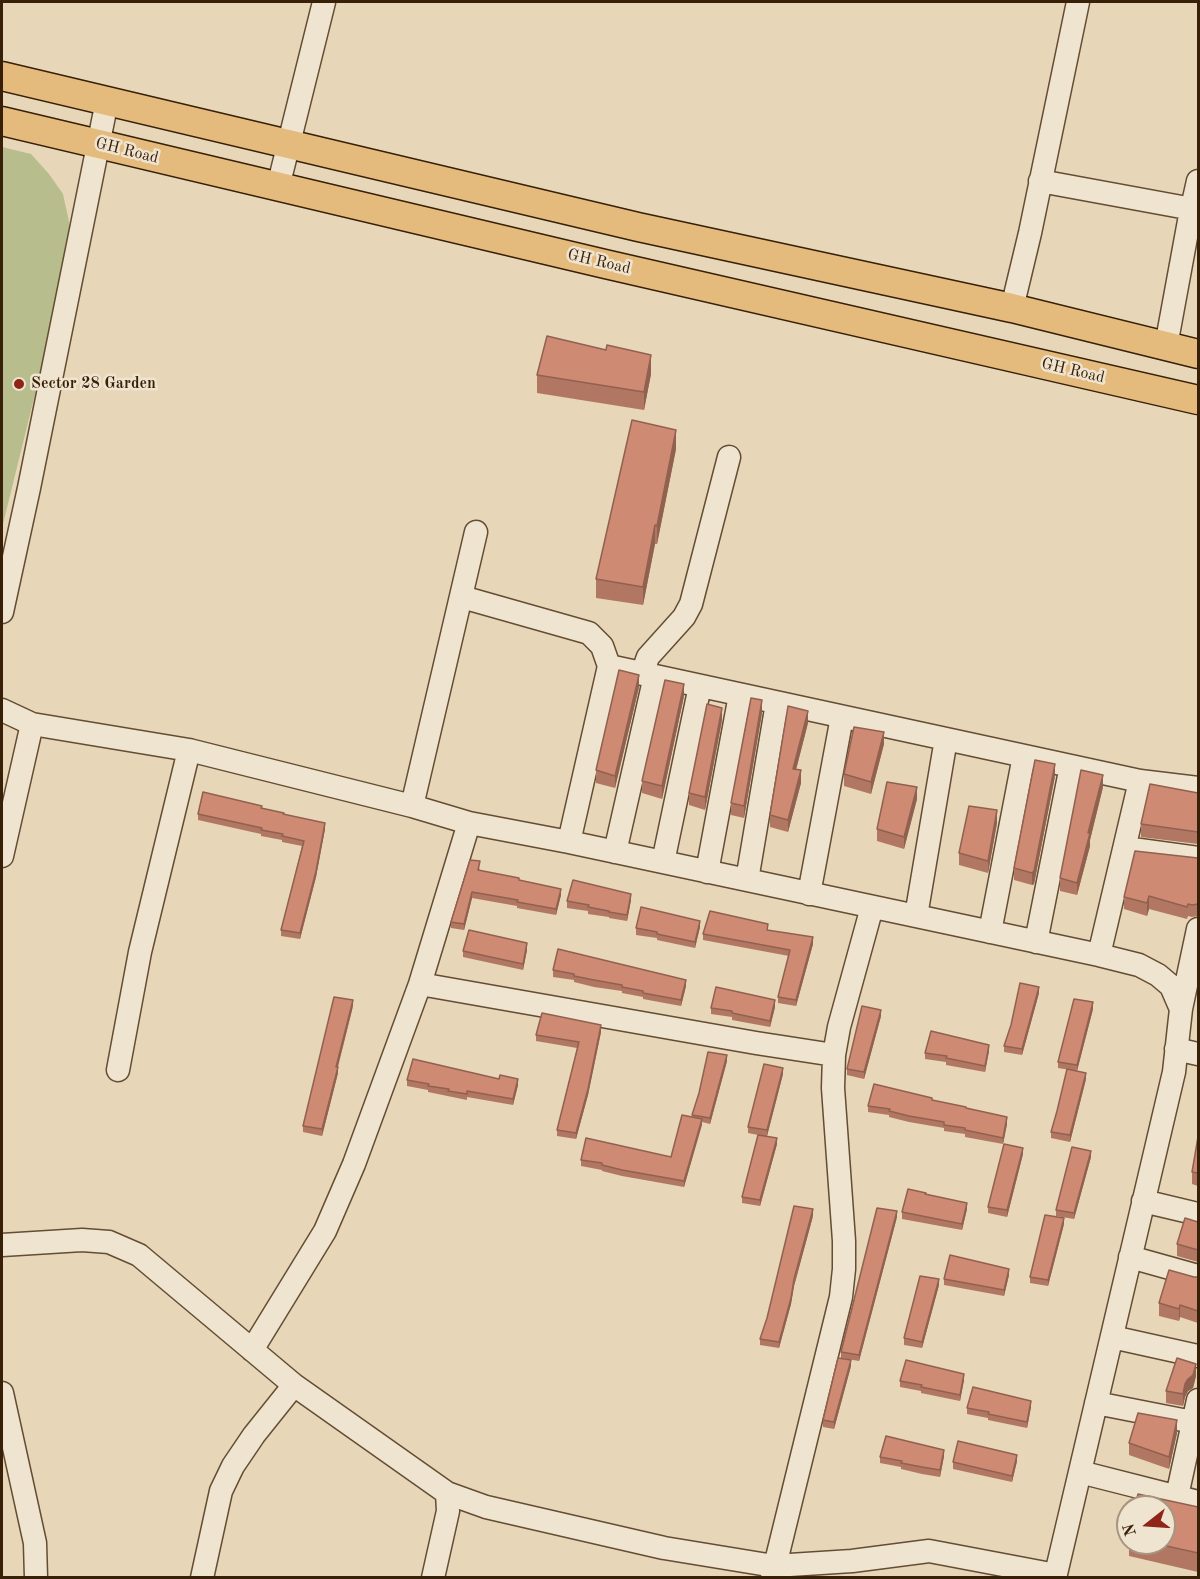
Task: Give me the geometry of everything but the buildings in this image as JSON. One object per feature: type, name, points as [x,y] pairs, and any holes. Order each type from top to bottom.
[{"type":"main road","points":[[2,76],[638,227],[1012,308],[1198,354]]},
{"type":"main road","name":"GH Road","points":[[2,121],[1198,400]]},
{"type":"street","points":[[278,187],[324,2]]},
{"type":"street","points":[[1012,308],[1078,2]]},
{"type":"street","points":[[2,612],[107,101]]},
{"type":"street","points":[[1166,346],[1195,209],[1198,181]]},
{"type":"street","points":[[1040,182],[1195,209]]},
{"type":"street","points":[[615,852],[648,675],[648,657],[684,617],[691,604],[729,457]]},
{"type":"street","points":[[412,806],[476,532]]},
{"type":"street","points":[[462,597],[589,633],[602,646],[609,666],[569,842]]},
{"type":"street","points":[[609,666],[1140,781],[1198,788]]},
{"type":"street","points":[[663,862],[700,686]]},
{"type":"street","points":[[707,872],[740,695]]},
{"type":"street","points":[[747,880],[777,703]]},
{"type":"street","points":[[2,710],[32,724],[189,750],[412,806],[469,823],[569,842],[1139,964],[1171,986],[1181,1008]]},
{"type":"street","points":[[809,894],[842,717]]},
{"type":"street","points":[[2,856],[32,724]]},
{"type":"street","points":[[916,916],[946,739]]},
{"type":"street","points":[[118,1070],[140,952],[189,750]]},
{"type":"street","points":[[990,932],[1024,756]]},
{"type":"street","points":[[1036,942],[1071,766]]},
{"type":"street","points":[[1099,955],[1140,781]]},
{"type":"street","points":[[252,1350],[325,1231],[354,1164],[420,984],[469,823]]},
{"type":"street","points":[[1125,848],[1198,858]]},
{"type":"street","points":[[773,1572],[841,1297],[844,1269],[833,1088],[834,1055],[839,1027],[872,907]]},
{"type":"street","points":[[2,1245],[82,1240],[110,1242],[139,1255],[294,1385],[447,1493],[486,1507],[773,1572],[929,1551],[1056,1576],[1174,1072],[1181,1008],[1198,928]]},
{"type":"street","points":[[420,984],[834,1055]]},
{"type":"street","points":[[1176,1048],[1198,1054]]},
{"type":"street","points":[[1143,1201],[1198,1214]]},
{"type":"street","points":[[1130,1257],[1198,1276]]},
{"type":"street","points":[[1112,1337],[1198,1356]]},
{"type":"street","points":[[202,1578],[221,1491],[233,1466],[254,1435],[294,1385]]},
{"type":"street","points":[[2,1394],[34,1544],[36,1578]]},
{"type":"street","points":[[1096,1403],[1197,1415],[1177,1496]]},
{"type":"street","points":[[1080,1472],[1198,1502]]},
{"type":"street","points":[[433,1578],[448,1511],[447,1493]]},
{"type":"green space","name":"Sector 28 Garden","points":[[2,147],[31,154],[49,174],[63,194],[73,240],[2,528]]},
{"type":"place","name":"Sector 28 Garden","points":[[19,384]]}]
